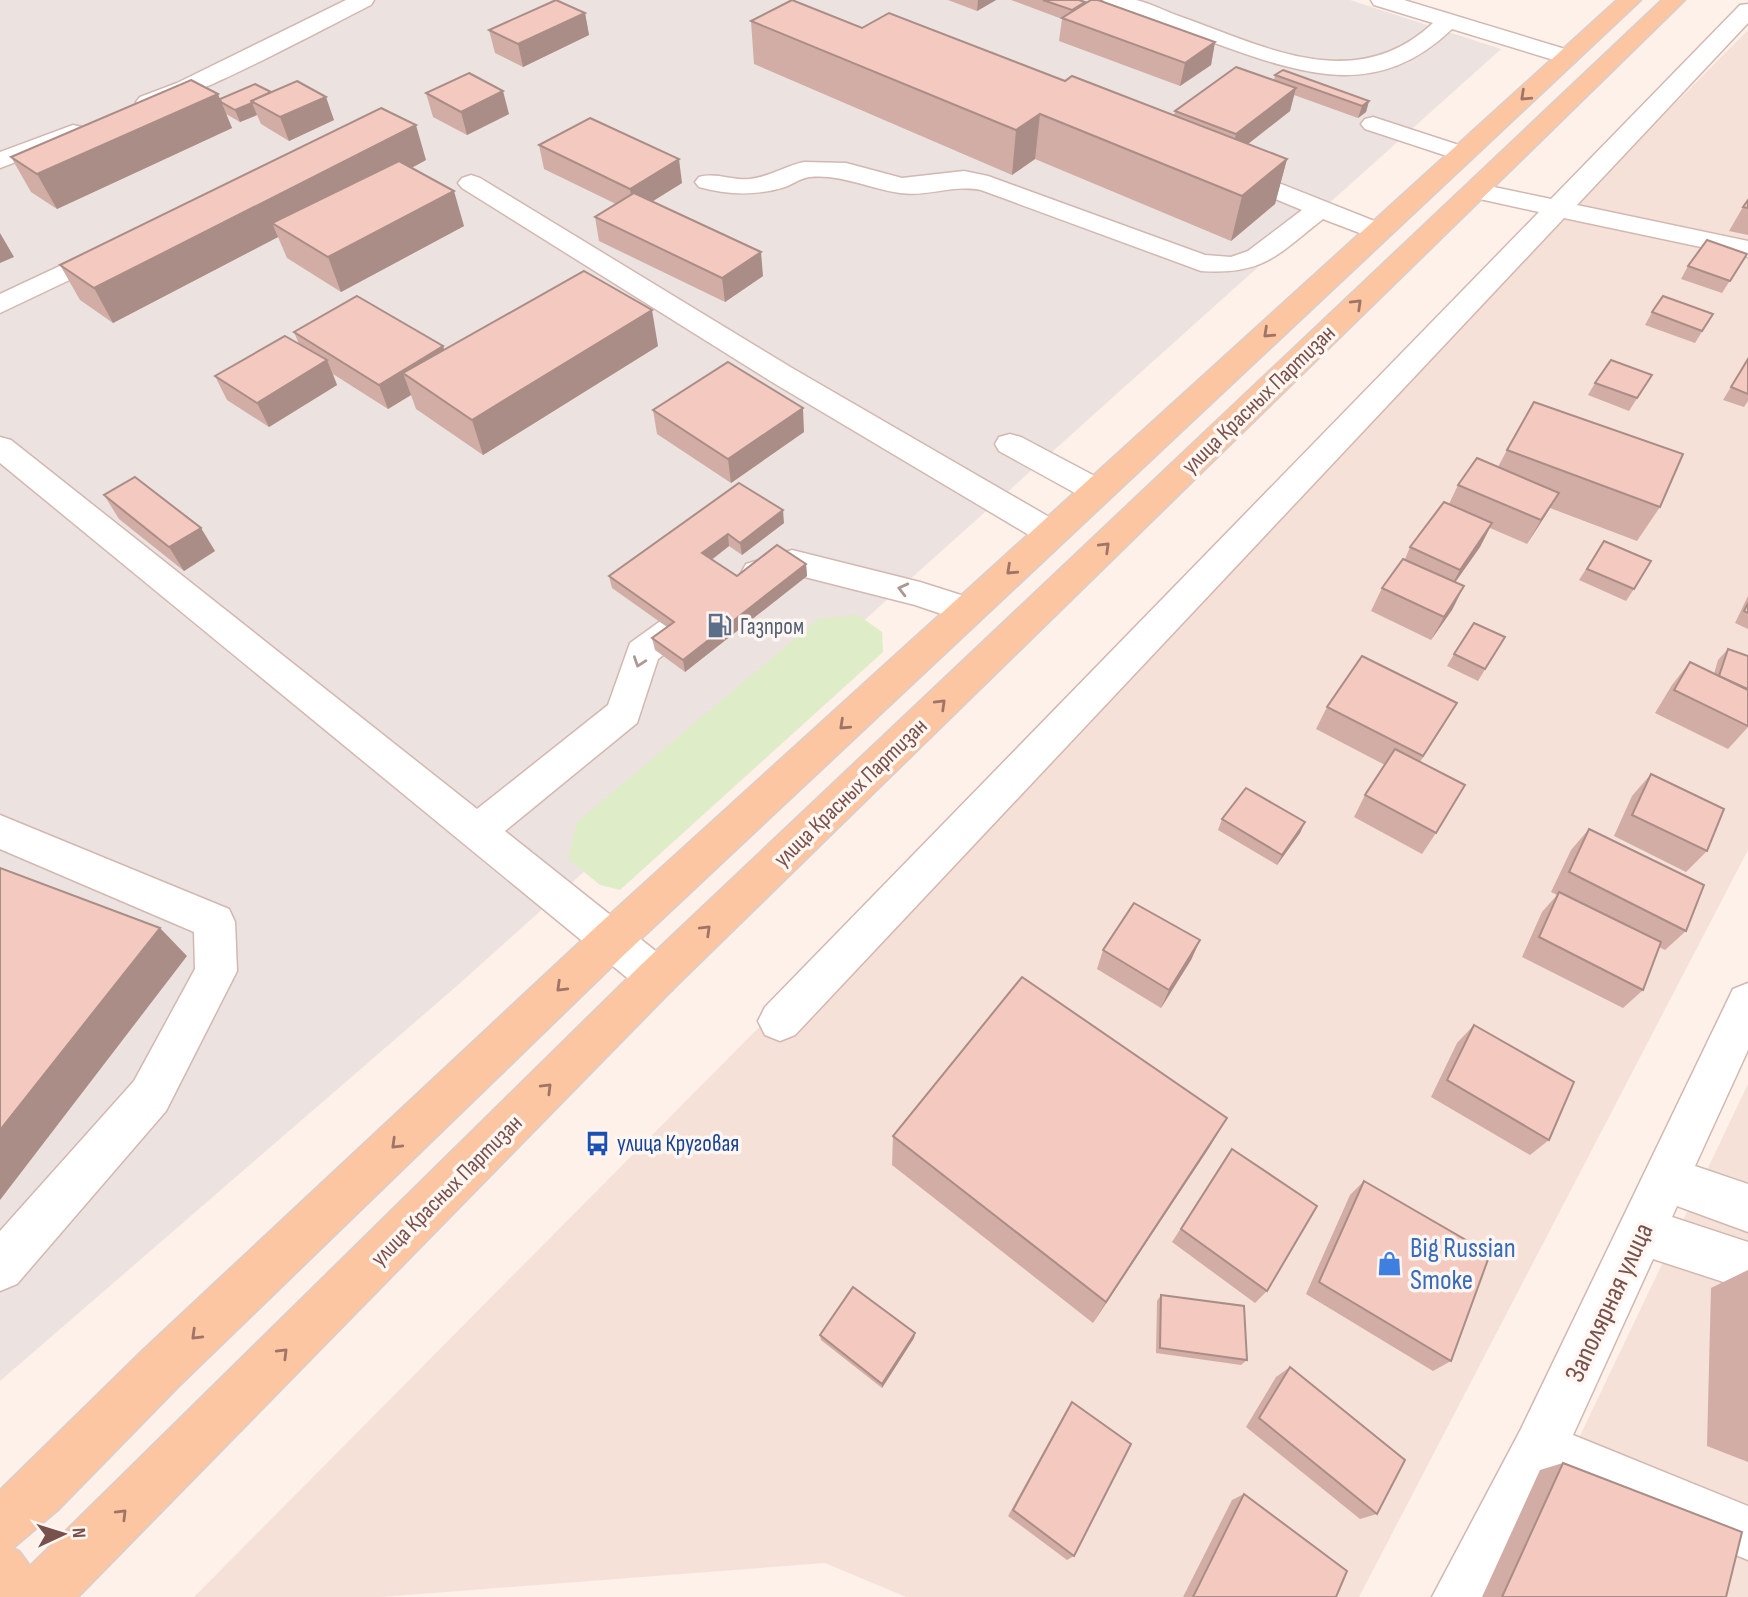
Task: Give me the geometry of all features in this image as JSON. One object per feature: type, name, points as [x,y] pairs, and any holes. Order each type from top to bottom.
[{"type":"main road","name":"улица Красных Партизан","points":[[0,1526],[171,1358],[611,940],[1630,0]]},
{"type":"main road","name":"улица Красных Партизан","points":[[39,1597],[657,977],[1674,0]]},
{"type":"main road","points":[[0,1570],[18,1597]]},
{"type":"street","points":[[123,112],[184,88],[363,0]]},
{"type":"street","points":[[1114,0],[1290,62],[1326,69],[1370,65],[1423,44],[1447,21]]},
{"type":"street","points":[[1382,0],[1567,57]]},
{"type":"street","points":[[780,1021],[1748,10]]},
{"type":"street","points":[[0,161],[98,122]]},
{"type":"street","points":[[1373,124],[1462,154]]},
{"type":"street","points":[[1205,162],[1378,232]]},
{"type":"street","points":[[708,182],[747,187],[777,181],[804,169],[846,172],[902,186],[964,179],[988,184],[1201,263],[1232,265],[1258,257],[1321,208]]},
{"type":"street","points":[[471,183],[782,375],[1051,533]]},
{"type":"street","points":[[1475,191],[1748,249]]},
{"type":"street","points":[[0,305],[133,239]]},
{"type":"street","points":[[1010,444],[1097,491]]},
{"type":"street","points":[[0,447],[657,977]]},
{"type":"street","points":[[476,832],[624,713],[642,652],[753,575],[792,562],[920,594],[968,610]]},
{"type":"street","points":[[0,831],[214,922],[216,971],[150,1096],[0,1267]]},
{"type":"street","name":"Заполярная улица","points":[[1460,1597],[1540,1448],[1748,1003]]},
{"type":"street","points":[[1665,1179],[1748,1208]]},
{"type":"street","points":[[1640,1231],[1748,1266]]},
{"type":"street","points":[[1540,1448],[1748,1533]]},
{"type":"shaded area","points":[[0,0],[1350,0],[1501,49],[459,984],[0,1381]]},
{"type":"shaded area","points":[[1748,30],[1748,850],[1359,1597],[906,1597],[825,1563],[381,1597],[194,1597]]},
{"type":"shaded area","points":[[1748,1084],[1748,1597],[1476,1597],[1578,1440]]},
{"type":"green space","points":[[858,615],[882,632],[883,652],[620,890],[600,885],[568,859],[577,822],[818,619]]},
{"type":"building","points":[[556,0],[585,13],[518,44],[489,30]]},
{"type":"building","points":[[792,0],[862,28],[889,13],[1065,81],[1072,76],[1287,159],[1242,196],[1040,114],[1016,130],[751,21]]},
{"type":"building","points":[[1043,0],[1079,0],[1085,2],[1072,10]]},
{"type":"building","points":[[1091,0],[1098,0],[1215,42],[1185,63],[1062,18]]},
{"type":"building","points":[[1236,67],[1296,88],[1236,134],[1175,111]]},
{"type":"building","points":[[1283,70],[1369,101],[1362,106],[1275,75]]},
{"type":"building","points":[[469,73],[503,91],[461,112],[426,93]]},
{"type":"building","points":[[191,80],[218,94],[37,174],[11,157]]},
{"type":"building","points":[[297,81],[326,97],[280,117],[251,101]]},
{"type":"building","points":[[255,84],[271,92],[235,110],[221,102],[220,99]]},
{"type":"building","points":[[381,108],[416,125],[94,288],[60,265]]},
{"type":"building","points":[[590,118],[679,159],[630,189],[539,145]]},
{"type":"building","points":[[399,161],[454,191],[328,257],[272,223]]},
{"type":"building","points":[[634,193],[761,252],[722,278],[595,217]]},
{"type":"building","points":[[1707,240],[1747,254],[1730,281],[1688,266]]},
{"type":"building","points":[[584,271],[652,310],[472,420],[403,373]]},
{"type":"building","points":[[357,296],[443,346],[379,385],[294,332]]},
{"type":"building","points":[[1663,296],[1713,314],[1702,331],[1652,312]]},
{"type":"building","points":[[285,336],[327,360],[257,403],[215,376]]},
{"type":"building","points":[[1748,359],[1748,394],[1731,387]]},
{"type":"building","points":[[1611,360],[1652,375],[1637,398],[1595,383]]},
{"type":"building","points":[[728,362],[803,408],[728,459],[653,410]]},
{"type":"building","points":[[1534,402],[1683,454],[1660,507],[1507,450]]},
{"type":"building","points":[[1477,458],[1559,493],[1541,520],[1458,485]]},
{"type":"building","points":[[135,477],[201,528],[169,547],[104,495]]},
{"type":"building","points":[[739,483],[783,510],[740,543],[728,534],[702,553],[737,576],[777,545],[806,564],[683,660],[652,638],[674,622],[609,576]]},
{"type":"building","points":[[1444,502],[1492,523],[1460,570],[1410,547]]},
{"type":"building","points":[[1604,541],[1651,561],[1634,589],[1587,569]]},
{"type":"building","points":[[1403,559],[1464,586],[1444,617],[1382,588]]},
{"type":"building","points":[[1474,623],[1505,637],[1485,669],[1454,654]]},
{"type":"building","points":[[1728,649],[1748,656],[1748,689],[1719,676]]},
{"type":"building","points":[[1362,656],[1457,703],[1423,756],[1327,707]]},
{"type":"building","points":[[1690,662],[1748,690],[1748,726],[1674,690]]},
{"type":"building","points":[[1395,749],[1465,785],[1436,833],[1365,795]]},
{"type":"building","points":[[1651,774],[1724,809],[1707,851],[1632,815]]},
{"type":"building","points":[[1246,788],[1305,822],[1282,855],[1222,819]]},
{"type":"building","points":[[1589,829],[1704,885],[1686,931],[1569,872]]},
{"type":"building","points":[[0,868],[160,928],[0,1130]]},
{"type":"building","points":[[1559,892],[1661,942],[1643,990],[1539,937]]},
{"type":"building","points":[[1134,903],[1200,940],[1169,990],[1103,950]]},
{"type":"building","points":[[1022,977],[1227,1118],[1106,1302],[893,1136]]},
{"type":"building","points":[[1474,1025],[1574,1082],[1549,1140],[1447,1080]]},
{"type":"building","points":[[1232,1149],[1317,1206],[1267,1291],[1181,1229]]},
{"type":"building","points":[[1364,1181],[1490,1254],[1451,1361],[1319,1282]]},
{"type":"building","points":[[853,1287],[915,1333],[882,1384],[820,1335]]},
{"type":"building","points":[[1161,1295],[1244,1306],[1247,1360],[1160,1348]]},
{"type":"building","points":[[1290,1367],[1405,1460],[1377,1514],[1259,1418]]},
{"type":"building","points":[[1072,1402],[1131,1444],[1074,1556],[1013,1510]]},
{"type":"building","points":[[1563,1463],[1742,1532],[1726,1597],[1502,1597]]},
{"type":"building","points":[[1244,1494],[1347,1571],[1336,1597],[1193,1597]]},
{"type":"place","name":"Газпром","points":[[720,626]]},
{"type":"place","name":"улица Круговая","points":[[597,1143]]},
{"type":"place","name":"Big Russian Smoke","points":[[1390,1263]]}]
